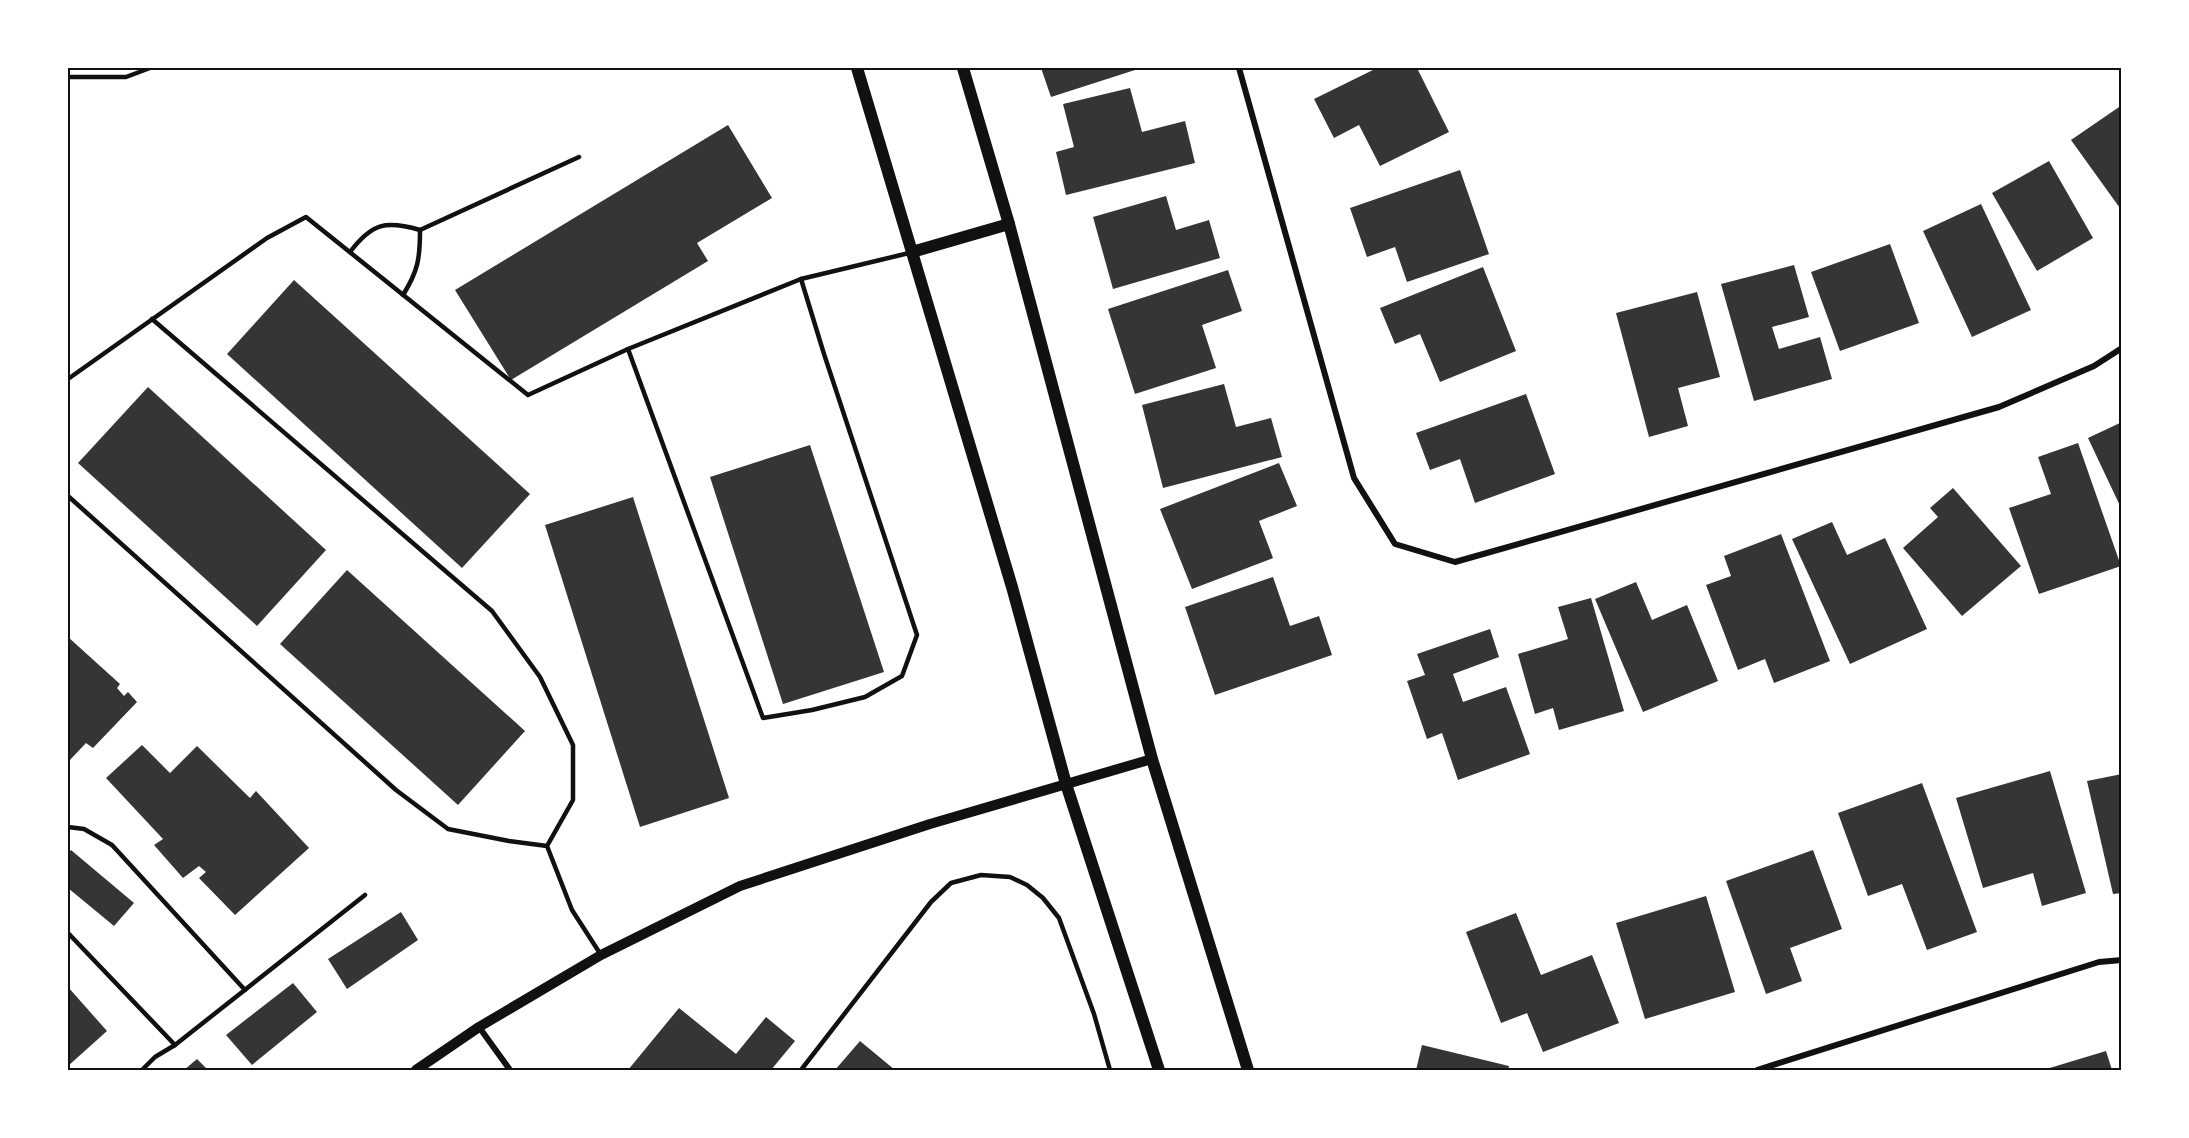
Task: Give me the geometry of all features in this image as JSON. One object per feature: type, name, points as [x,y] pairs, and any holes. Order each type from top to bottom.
[{"type":"main road","points":[[857,68],[1012,587],[1066,784],[1159,1071]]},
{"type":"main road","points":[[963,68],[1009,225],[1152,759],[1248,1071]]},
{"type":"main road","points":[[912,252],[1009,225]]},
{"type":"street","points":[[1239,68],[1354,478],[1395,544],[1455,562],[1999,407],[2094,366],[2121,348]]},
{"type":"street","points":[[416,1071],[479,1027],[601,955],[740,885],[930,824],[1152,759]]},
{"type":"street","points":[[1757,1071],[2098,962],[2121,960]]},
{"type":"street","points":[[479,1027],[510,1071]]},
{"type":"lane","points":[[68,77],[126,77],[150,68]]},
{"type":"lane","points":[[350,252],[361,238],[379,225],[401,225],[420,230],[579,157]]},
{"type":"lane","points":[[68,379],[267,238],[306,217],[528,395],[628,349],[801,279],[912,252]]},
{"type":"lane","points":[[403,295],[415,275],[420,230]]},
{"type":"lane","points":[[628,349],[762,718],[812,710],[865,697],[902,676],[917,635],[801,279]]},
{"type":"lane","points":[[152,319],[492,611],[540,677],[573,745],[573,800],[547,846]]},
{"type":"lane","points":[[68,496],[396,790],[448,829],[509,842],[547,846]]},
{"type":"lane","points":[[68,827],[84,829],[112,845],[245,990]]},
{"type":"lane","points":[[547,846],[572,910],[601,955]]},
{"type":"lane","points":[[801,1071],[931,902],[951,884],[981,875],[1010,877],[1027,885],[1043,898],[1059,918],[1094,1014],[1110,1071]]},
{"type":"lane","points":[[142,1071],[155,1057],[175,1045],[365,895]]},
{"type":"lane","points":[[68,933],[175,1045]]},
{"type":"building","points":[[1041,68],[1134,68],[1135,70],[1051,97]]},
{"type":"building","points":[[1377,68],[1417,68],[1449,132],[1380,166],[1359,125],[1334,138],[1314,99]]},
{"type":"building","points":[[1130,88],[1142,132],[1185,121],[1195,163],[1066,195],[1056,152],[1074,147],[1063,104]]},
{"type":"building","points":[[2122,105],[2122,211],[2071,140]]},
{"type":"building","points":[[728,125],[772,198],[697,243],[708,261],[511,380],[455,290]]},
{"type":"building","points":[[2049,161],[2093,238],[2037,271],[1992,193]]},
{"type":"building","points":[[1460,170],[1489,254],[1407,282],[1395,247],[1367,257],[1350,208]]},
{"type":"building","points":[[1166,196],[1176,230],[1209,220],[1220,258],[1113,289],[1093,217]]},
{"type":"building","points":[[1981,204],[2031,310],[1972,337],[1923,231]]},
{"type":"building","points":[[1890,244],[1919,323],[1840,351],[1811,272]]},
{"type":"building","points":[[1794,265],[1809,317],[1772,327],[1779,349],[1820,337],[1832,379],[1754,401],[1721,284]]},
{"type":"building","points":[[1483,267],[1516,351],[1440,382],[1420,334],[1395,344],[1380,308]]},
{"type":"building","points":[[1228,270],[1242,311],[1202,325],[1216,368],[1135,394],[1108,309]]},
{"type":"building","points":[[294,280],[530,494],[462,568],[227,354]]},
{"type":"building","points":[[1697,292],[1720,377],[1678,388],[1688,426],[1649,437],[1616,313]]},
{"type":"building","points":[[1224,384],[1236,427],[1271,418],[1282,457],[1163,488],[1142,405]]},
{"type":"building","points":[[148,387],[326,550],[257,626],[78,463]]},
{"type":"building","points":[[1526,394],[1555,474],[1475,503],[1460,459],[1430,470],[1416,433]]},
{"type":"building","points":[[2122,422],[2122,510],[2088,438]]},
{"type":"building","points":[[2078,443],[2121,566],[2039,594],[2009,508],[2051,494],[2038,457]]},
{"type":"building","points":[[810,445],[884,672],[783,704],[710,477]]},
{"type":"building","points":[[1279,463],[1297,506],[1259,521],[1273,558],[1192,589],[1160,509]]},
{"type":"building","points":[[1953,488],[2021,566],[1962,616],[1903,548],[1938,517],[1930,508]]},
{"type":"building","points":[[633,497],[729,798],[640,827],[545,525]]},
{"type":"building","points":[[1832,522],[1847,555],[1885,538],[1927,629],[1850,664],[1792,539]]},
{"type":"building","points":[[1781,534],[1830,661],[1774,683],[1765,659],[1738,670],[1706,585],[1731,576],[1724,556]]},
{"type":"building","points":[[347,570],[525,731],[458,805],[280,644]]},
{"type":"building","points":[[1273,577],[1290,626],[1319,616],[1332,655],[1215,695],[1185,607]]},
{"type":"building","points":[[1636,582],[1652,620],[1687,605],[1718,681],[1643,712],[1595,599]]},
{"type":"building","points":[[1591,598],[1624,711],[1559,730],[1553,708],[1535,714],[1518,654],[1568,639],[1558,607]]},
{"type":"building","points":[[1490,629],[1499,657],[1453,674],[1463,702],[1506,687],[1530,754],[1458,780],[1442,733],[1427,739],[1407,681],[1425,675],[1417,654]]},
{"type":"building","points":[[68,637],[120,684],[117,688],[124,696],[128,692],[137,702],[93,748],[86,743],[69,761],[68,760]]},
{"type":"building","points":[[142,745],[170,773],[197,746],[250,798],[256,791],[309,848],[235,915],[199,878],[206,872],[199,866],[183,878],[154,845],[163,839],[106,778]]},
{"type":"building","points":[[2050,771],[2086,893],[2042,906],[2033,873],[1983,888],[1956,798]]},
{"type":"building","points":[[2122,774],[2122,893],[2113,894],[2087,781]]},
{"type":"building","points":[[1922,783],[1977,932],[1927,950],[1902,884],[1868,896],[1838,813]]},
{"type":"building","points":[[71,850],[134,903],[114,926],[68,888],[68,854]]},
{"type":"building","points":[[1813,850],[1842,929],[1790,948],[1802,981],[1766,994],[1726,881]]},
{"type":"building","points":[[1706,896],[1735,992],[1645,1019],[1616,923]]},
{"type":"building","points":[[401,912],[418,940],[347,989],[328,959]]},
{"type":"building","points":[[1516,913],[1541,975],[1592,955],[1619,1023],[1543,1052],[1527,1013],[1501,1023],[1466,932]]},
{"type":"building","points":[[293,983],[317,1012],[252,1065],[226,1035]]},
{"type":"building","points":[[68,987],[107,1031],[68,1066]]},
{"type":"building","points":[[679,1008],[736,1054],[766,1017],[795,1041],[771,1070],[628,1070]]},
{"type":"building","points":[[860,1041],[895,1070],[835,1070]]},
{"type":"building","points":[[1422,1045],[1509,1066],[1508,1070],[1416,1070]]},
{"type":"building","points":[[2106,1051],[2112,1070],[2043,1070]]},
{"type":"building","points":[[197,1059],[208,1070],[184,1070]]}]
